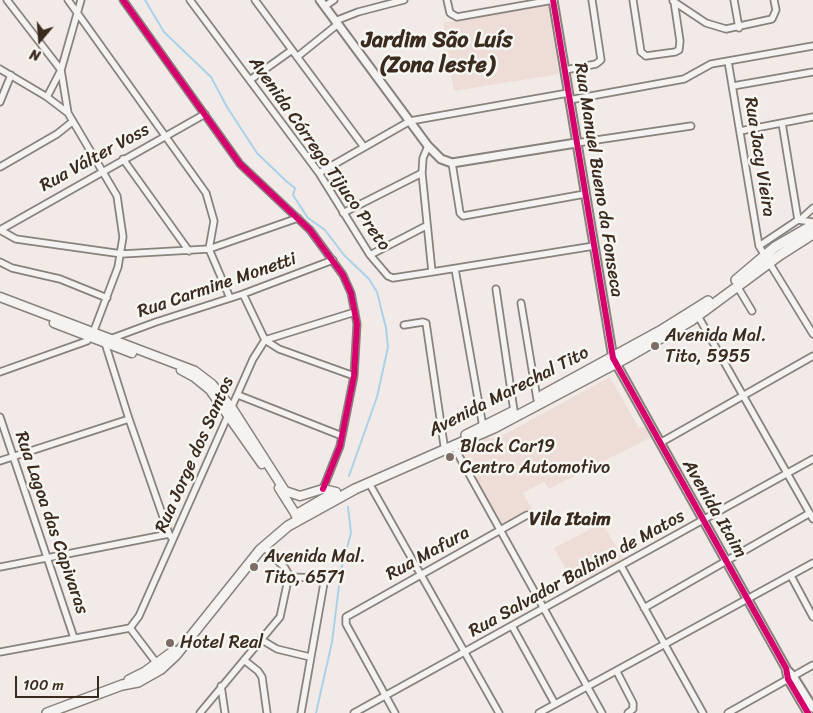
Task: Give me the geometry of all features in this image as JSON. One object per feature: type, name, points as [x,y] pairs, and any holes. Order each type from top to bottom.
[{"type":"main road","name":"Avenida Marechal Tito","points":[[296,514],[494,428],[698,316],[737,286],[791,237],[813,223]]},
{"type":"main road","name":"Avenida Marechal Tito","points":[[47,713],[122,685],[159,666],[179,648],[263,546],[288,526],[296,514],[336,492],[483,427],[537,398],[614,361],[694,311],[767,259],[813,234]]},
{"type":"main road","points":[[0,297],[92,335]]},
{"type":"main road","points":[[0,302],[108,341],[194,377],[210,390],[231,412],[285,490],[296,496],[323,489],[336,492]]},
{"type":"main road","points":[[231,412],[296,514]]},
{"type":"main road","points":[[296,496],[296,514]]},
{"type":"street","points":[[0,372],[80,345],[92,335],[122,254],[123,237],[121,210],[117,196],[104,170],[68,113],[61,70],[7,0]]},
{"type":"street","points":[[68,0],[206,193],[211,206],[214,233],[210,249],[230,298]]},
{"type":"street","points":[[47,97],[61,70],[81,0]]},
{"type":"street","points":[[123,0],[252,178],[298,218],[343,275],[355,312],[357,346],[354,376],[342,436],[335,461],[323,489]]},
{"type":"street","name":"Avenida Córrego Tijuco Preto","points":[[190,0],[319,174],[370,255],[388,276],[393,278],[432,272]]},
{"type":"street","points":[[255,0],[364,148]]},
{"type":"street","points":[[334,0],[322,3],[436,156],[452,163],[691,126]]},
{"type":"street","points":[[297,57],[337,22],[358,12],[404,0]]},
{"type":"street","points":[[447,0],[450,13],[457,17],[553,0]]},
{"type":"street","name":"Rua Manuel Bueno da Fonseca","points":[[553,0],[614,361]]},
{"type":"street","points":[[565,70],[596,64],[601,60],[602,56],[592,0]]},
{"type":"street","points":[[633,0],[641,52],[646,56],[679,50],[680,41],[673,1]]},
{"type":"street","points":[[734,0],[739,28]]},
{"type":"street","points":[[673,1],[706,23],[726,28],[739,28],[772,19],[776,10],[774,0]]},
{"type":"street","points":[[319,174],[410,121],[684,79],[704,67],[813,46]]},
{"type":"street","points":[[250,80],[292,50]]},
{"type":"street","name":"Rua Jacy Vieira","points":[[728,61],[759,246],[813,334]]},
{"type":"street","points":[[0,69],[47,97],[68,113]]},
{"type":"street","points":[[733,86],[813,72]]},
{"type":"street","points":[[0,102],[11,75]]},
{"type":"street","name":"Rua Válter Voss","points":[[0,230],[204,114]]},
{"type":"street","points":[[740,131],[813,117]]},
{"type":"street","points":[[0,167],[57,134],[72,122]]},
{"type":"street","points":[[782,122],[800,220]]},
{"type":"street","points":[[428,146],[423,158],[422,173],[432,272],[594,246]]},
{"type":"street","points":[[123,160],[190,251]]},
{"type":"street","points":[[452,163],[462,216],[585,194]]},
{"type":"street","points":[[343,213],[422,173]]},
{"type":"street","points":[[759,246],[800,220],[813,208]]},
{"type":"street","points":[[0,230],[25,240],[122,254],[210,249],[298,218]]},
{"type":"street","points":[[800,220],[813,223]]},
{"type":"street","points":[[370,255],[426,226]]},
{"type":"street","name":"Rua Carmine Monetti","points":[[108,341],[243,294],[333,260]]},
{"type":"street","points":[[0,262],[12,268],[60,279],[107,298]]},
{"type":"street","points":[[455,269],[483,427]]},
{"type":"street","points":[[737,286],[752,311]]},
{"type":"street","points":[[496,289],[514,411]]},
{"type":"street","points":[[243,294],[264,340],[279,349],[354,376]]},
{"type":"street","points":[[521,303],[537,398]]},
{"type":"street","points":[[264,340],[355,312]]},
{"type":"street","points":[[644,608],[726,561],[811,516],[698,316]]},
{"type":"street","points":[[404,325],[426,323],[444,445]]},
{"type":"street","name":"Rua Jorge dos Santos","points":[[130,628],[139,616],[264,340]]},
{"type":"street","points":[[108,341],[129,419],[173,542]]},
{"type":"street","points":[[660,444],[813,356]]},
{"type":"street","name":"Avenida Itaim","points":[[614,361],[786,668],[808,713]]},
{"type":"street","points":[[238,395],[342,436]]},
{"type":"street","name":"Rua Lagoa das Capivaras","points":[[0,417],[74,638]]},
{"type":"street","points":[[0,461],[129,419]]},
{"type":"street","points":[[454,447],[602,713]]},
{"type":"street","name":"Rua Salvador Balbino de Matos","points":[[354,713],[813,459]]},
{"type":"street","points":[[369,483],[499,713]]},
{"type":"street","name":"Rua Mafura","points":[[385,695],[345,620],[347,615],[527,515]]},
{"type":"street","points":[[0,567],[169,534]]},
{"type":"street","points":[[200,713],[280,618],[289,577],[285,568],[263,546]]},
{"type":"street","points":[[539,713],[550,710],[555,704],[813,563]]},
{"type":"street","points":[[621,566],[704,713]]},
{"type":"street","points":[[791,576],[813,617]]},
{"type":"street","points":[[289,577],[315,577],[324,581],[301,713]]},
{"type":"street","points":[[512,626],[555,704]]},
{"type":"street","points":[[0,652],[130,628],[159,666]]},
{"type":"street","points":[[262,640],[277,649],[310,657]]},
{"type":"street","points":[[244,660],[258,671],[262,678],[267,713]]},
{"type":"street","points":[[728,713],[813,665]]},
{"type":"street","points":[[616,672],[633,703],[633,709],[628,713]]},
{"type":"street","points":[[221,686],[225,713]]},
{"type":"street","name":"Avenida Itaim","points":[[797,688],[813,708]]},
{"type":"street","points":[[385,695],[395,713]]},
{"type":"street","points":[[740,706],[743,713]]},
{"type":"shaded area","points":[[548,5],[559,74],[454,91],[443,23]]},
{"type":"shaded area","points":[[610,377],[639,428],[644,426],[651,437],[549,489],[544,482],[523,493],[533,511],[503,528],[461,450],[486,438],[496,438],[509,432]]},
{"type":"shaded area","points":[[602,523],[624,559],[576,586],[554,548]]},
{"type":"waterway","points":[[145,0],[164,32],[211,77],[227,107],[257,153],[295,188],[293,195],[308,218],[325,230],[344,255],[369,279],[377,292],[386,328],[388,347],[377,397],[349,476]]},
{"type":"waterway","points":[[316,713],[332,642],[341,570],[351,533],[348,507]]},
{"type":"cycle path","points":[[123,0],[240,164],[310,230],[343,275],[351,293],[357,324],[354,376],[340,446],[323,489]]},
{"type":"cycle path","points":[[553,0],[613,358],[786,668],[788,679],[808,713]]},
{"type":"place","name":"Avenida Mal. Tito, 5955","points":[[655,346]]},
{"type":"place","name":"Black Car19 Centro Automotivo","points":[[450,457]]},
{"type":"place","name":"Avenida Mal. Tito, 6571","points":[[254,567]]},
{"type":"place","name":"Hotel Real","points":[[170,643]]},
{"type":"district","name":"Jardim São Luís (Zona leste)","points":[[437,54]]},
{"type":"district","name":"Vila Itaim","points":[[570,520]]}]
